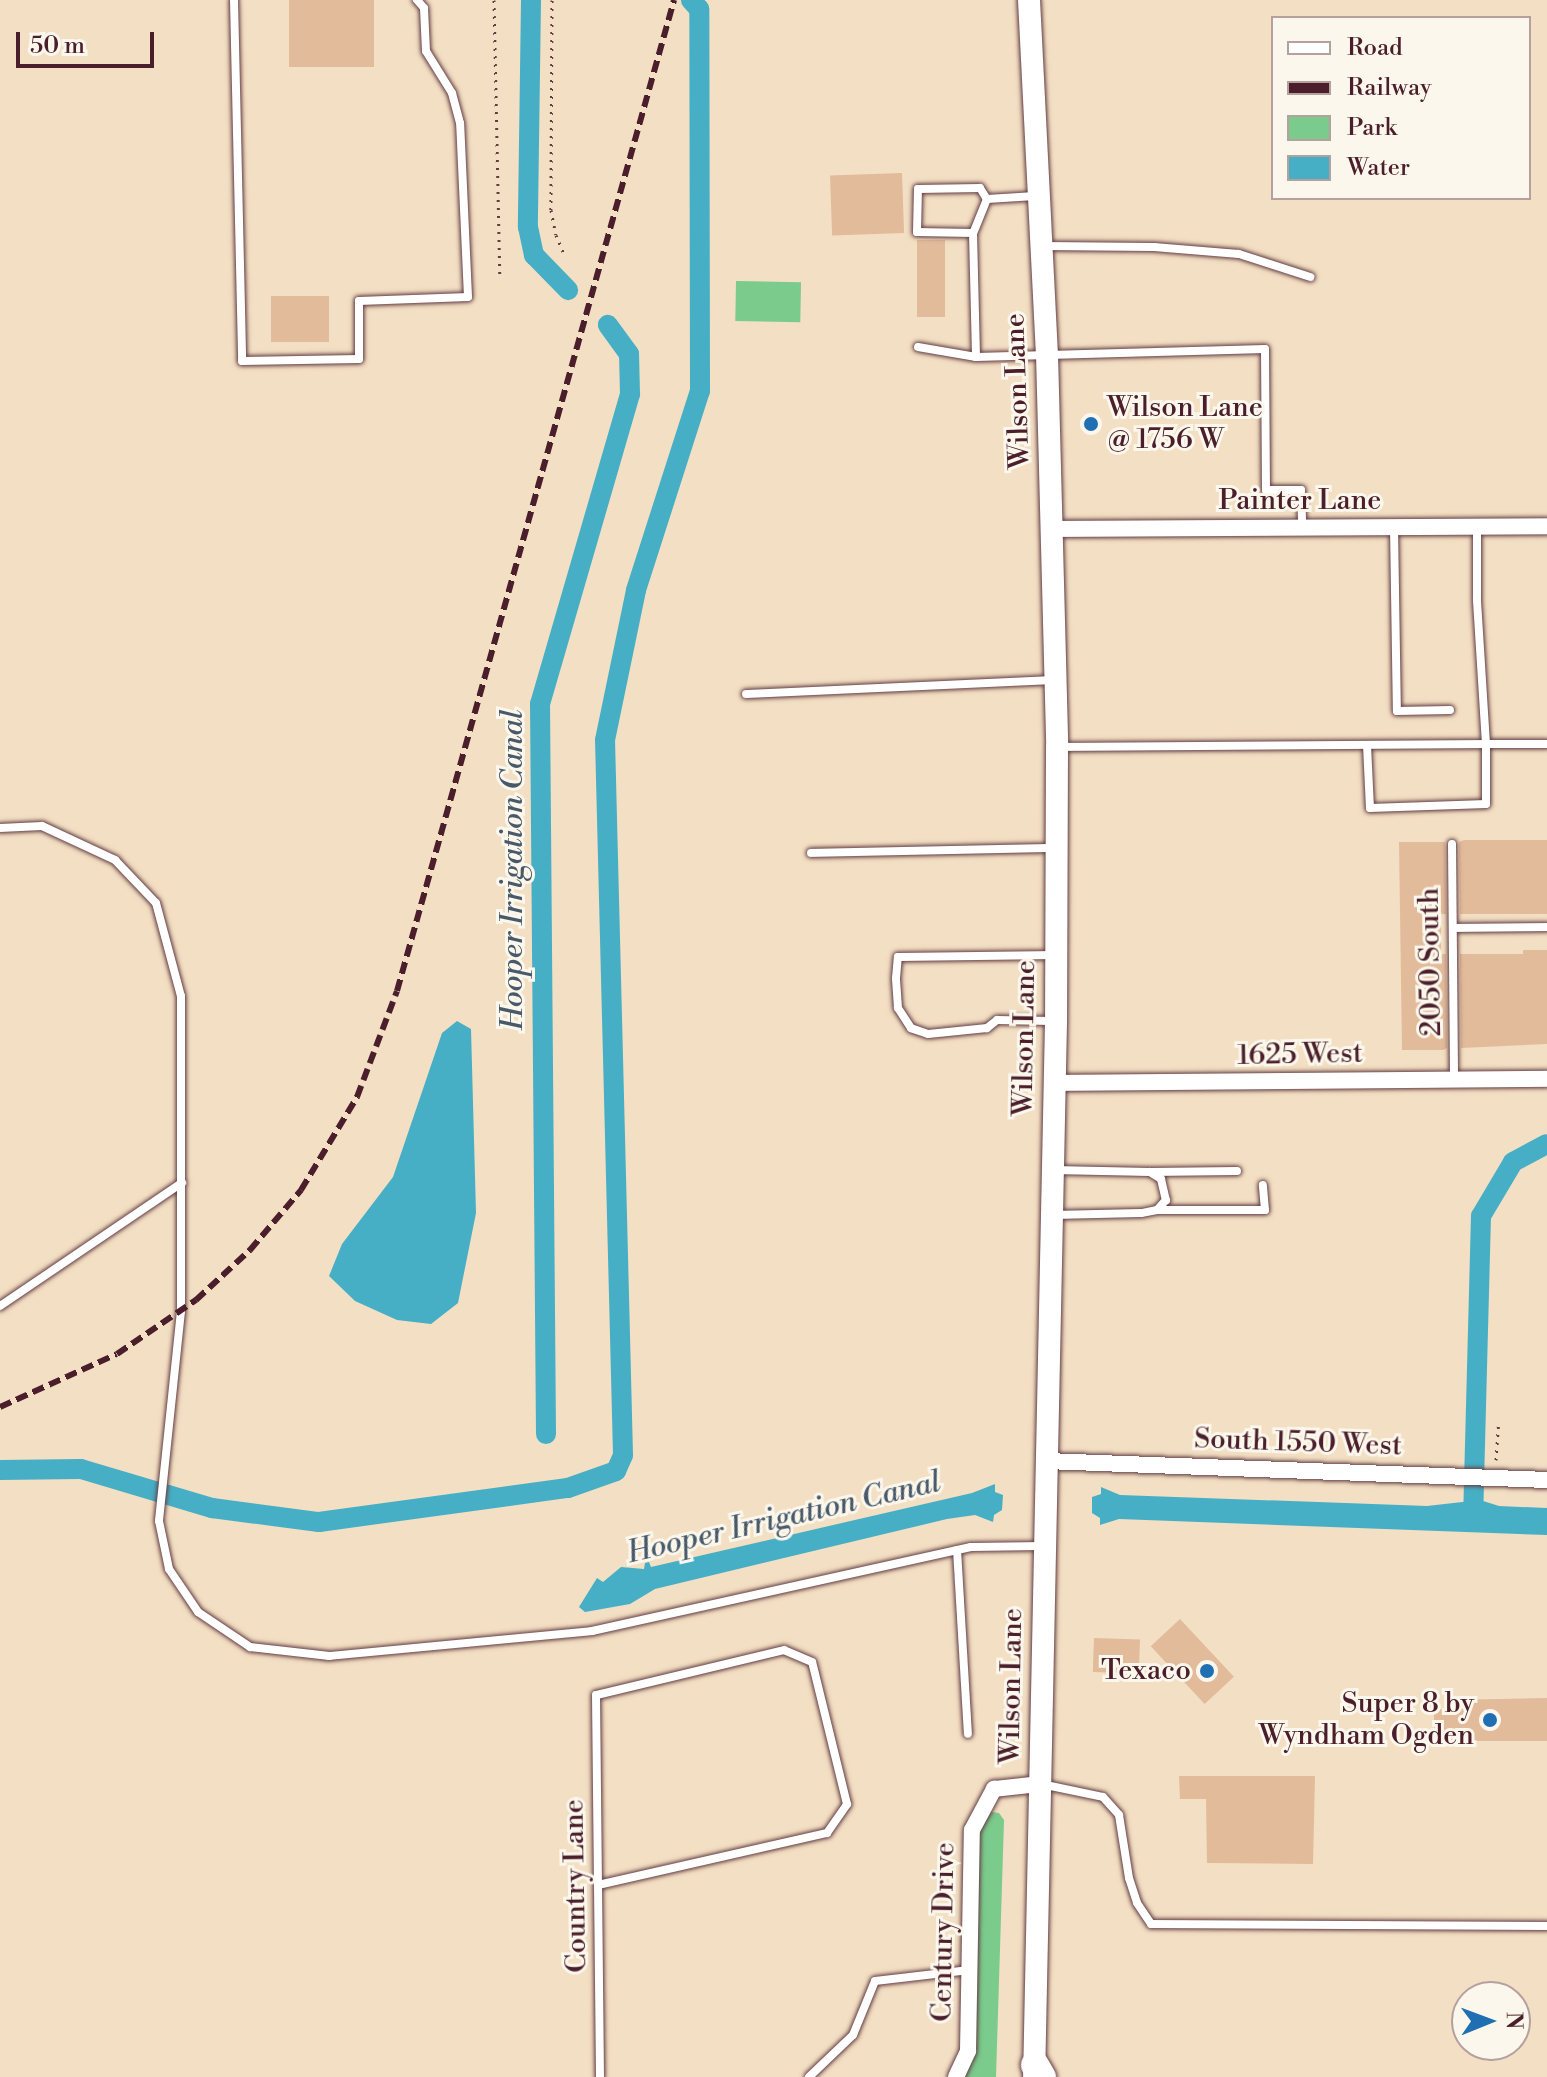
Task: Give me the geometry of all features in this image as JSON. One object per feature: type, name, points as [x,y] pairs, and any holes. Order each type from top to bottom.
[{"type":"main road","name":"Wilson Lane","points":[[1029,0],[1043,246],[1057,747],[1056,1022],[1044,1546],[1037,2073]]},
{"type":"street","name":"Painter Lane","points":[[1053,529],[1547,526]]},
{"type":"street","name":"1625 West","points":[[1055,1083],[1547,1079]]},
{"type":"street","name":"South 1550 West","points":[[1046,1461],[1496,1475],[1547,1480]]},
{"type":"street","name":"Century Drive","points":[[956,2077],[968,2051],[972,1830],[994,1789],[1040,1784]]},
{"type":"lane","points":[[234,0],[242,361],[359,359],[359,301],[468,297],[460,123],[452,93],[426,51],[424,8],[417,0]]},
{"type":"lane","points":[[973,233],[917,232],[918,189],[980,188],[987,199]]},
{"type":"lane","points":[[987,199],[1040,196]]},
{"type":"lane","points":[[976,357],[973,233],[987,199]]},
{"type":"lane","points":[[1043,246],[1154,247],[1239,254],[1310,277]]},
{"type":"lane","points":[[918,347],[976,357],[1265,349],[1266,490],[1301,490],[1302,527]]},
{"type":"lane","points":[[1394,526],[1397,711],[1450,710]]},
{"type":"lane","points":[[1367,745],[1370,808],[1486,804],[1477,526]]},
{"type":"lane","points":[[746,694],[1056,680]]},
{"type":"lane","points":[[1057,747],[1547,744]]},
{"type":"lane","points":[[0,828],[42,826],[115,860],[156,903],[181,996],[181,1311],[159,1521],[169,1569],[198,1612],[250,1647],[329,1656],[592,1631],[957,1550],[1044,1546]]},
{"type":"lane","name":"2050 South","points":[[1452,844],[1454,1079]]},
{"type":"lane","points":[[811,853],[1057,848]]},
{"type":"lane","points":[[1453,928],[1547,927]]},
{"type":"lane","points":[[1056,1022],[997,1020],[987,1028],[928,1034],[911,1028],[898,1008],[896,978],[898,957],[1057,955]]},
{"type":"lane","points":[[1053,1170],[1237,1171]]},
{"type":"lane","points":[[1150,1172],[1161,1179],[1166,1188],[1166,1200],[1157,1210]]},
{"type":"lane","points":[[0,1306],[182,1183]]},
{"type":"lane","points":[[1052,1215],[1157,1210],[1265,1210],[1263,1185]]},
{"type":"lane","points":[[957,1550],[968,1734]]},
{"type":"lane","name":"Country Lane","points":[[598,1885],[827,1833],[847,1804],[812,1662],[784,1650],[596,1695],[600,2077]]},
{"type":"lane","points":[[1040,1784],[1103,1797],[1119,1815],[1129,1878],[1137,1903],[1151,1924],[1547,1926]]},
{"type":"lane","points":[[809,2077],[853,2035],[875,1981],[969,1970]]},
{"type":"path","points":[[494,0],[500,275]]},
{"type":"path","points":[[552,0],[551,210],[564,254]]},
{"type":"path","points":[[1496,1475],[1499,1421]]},
{"type":"green space","points":[[736,281],[801,282],[800,322],[735,321]]},
{"type":"green space","points":[[992,1812],[999,1813],[1004,1820],[996,2077],[965,2077],[974,1842],[983,1820]]},
{"type":"water","points":[[457,1021],[471,1029],[476,1213],[458,1303],[431,1324],[397,1320],[355,1301],[329,1276],[342,1244],[393,1177],[442,1033]]},
{"type":"water","points":[[995,1484],[995,1492],[1003,1495],[1002,1510],[994,1515],[993,1522],[975,1515],[947,1519],[655,1589],[630,1604],[585,1612],[579,1607],[597,1578],[603,1582],[621,1567],[644,1569],[645,1563],[649,1562],[651,1567],[972,1493]]},
{"type":"water","points":[[1101,1487],[1120,1495],[1427,1506],[1480,1500],[1499,1506],[1547,1508],[1547,1535],[1119,1519],[1100,1525],[1100,1518],[1092,1513],[1092,1497],[1101,1494]]},
{"type":"building","points":[[289,0],[374,0],[374,67],[289,67]]},
{"type":"building","points":[[902,173],[904,233],[832,235],[830,176]]},
{"type":"building","points":[[917,240],[945,240],[945,317],[917,317]]},
{"type":"building","points":[[271,296],[329,296],[329,342],[271,342]]},
{"type":"building","points":[[1547,840],[1547,914],[1460,914],[1459,842]]},
{"type":"building","points":[[1399,842],[1445,842],[1446,914],[1441,914],[1441,954],[1446,954],[1447,1048],[1443,1050],[1402,1050]]},
{"type":"building","points":[[1523,950],[1547,950],[1547,1044],[1461,1048],[1460,954],[1523,954]]},
{"type":"building","points":[[1180,1619],[1234,1677],[1205,1704],[1151,1646]]},
{"type":"building","points":[[1094,1638],[1140,1640],[1139,1674],[1093,1672]]},
{"type":"building","name":"Super 8 by Wyndham Ogden","points":[[1547,1698],[1547,1741],[1447,1741],[1447,1732],[1434,1731],[1434,1709],[1447,1709],[1447,1700]]},
{"type":"building","points":[[1179,1776],[1315,1776],[1313,1864],[1207,1863],[1206,1799],[1180,1799]]},
{"type":"waterway","name":"Hooper Irrigation Canal","points":[[531,0],[528,227],[534,255],[568,290]]},
{"type":"waterway","points":[[0,1470],[81,1469],[212,1508],[319,1522],[568,1488],[616,1471],[623,1455],[605,740],[636,590],[700,391],[699,9],[691,0]]},
{"type":"waterway","name":"Hooper Irrigation Canal","points":[[546,1434],[540,704],[630,394],[629,354],[608,325]]},
{"type":"waterway","name":"Hooper Irrigation Canal","points":[[1473,1521],[1481,1216],[1513,1162],[1547,1144]]},
{"type":"railway","points":[[0,1407],[117,1354],[196,1300],[250,1250],[301,1190],[357,1097],[397,991],[674,0]]},
{"type":"place","name":"Wilson Lane @ 1756 W","points":[[1091,424]]},
{"type":"place","name":"Texaco","points":[[1207,1671]]},
{"type":"place","name":"Super 8 by Wyndham Ogden","points":[[1490,1720]]}]
